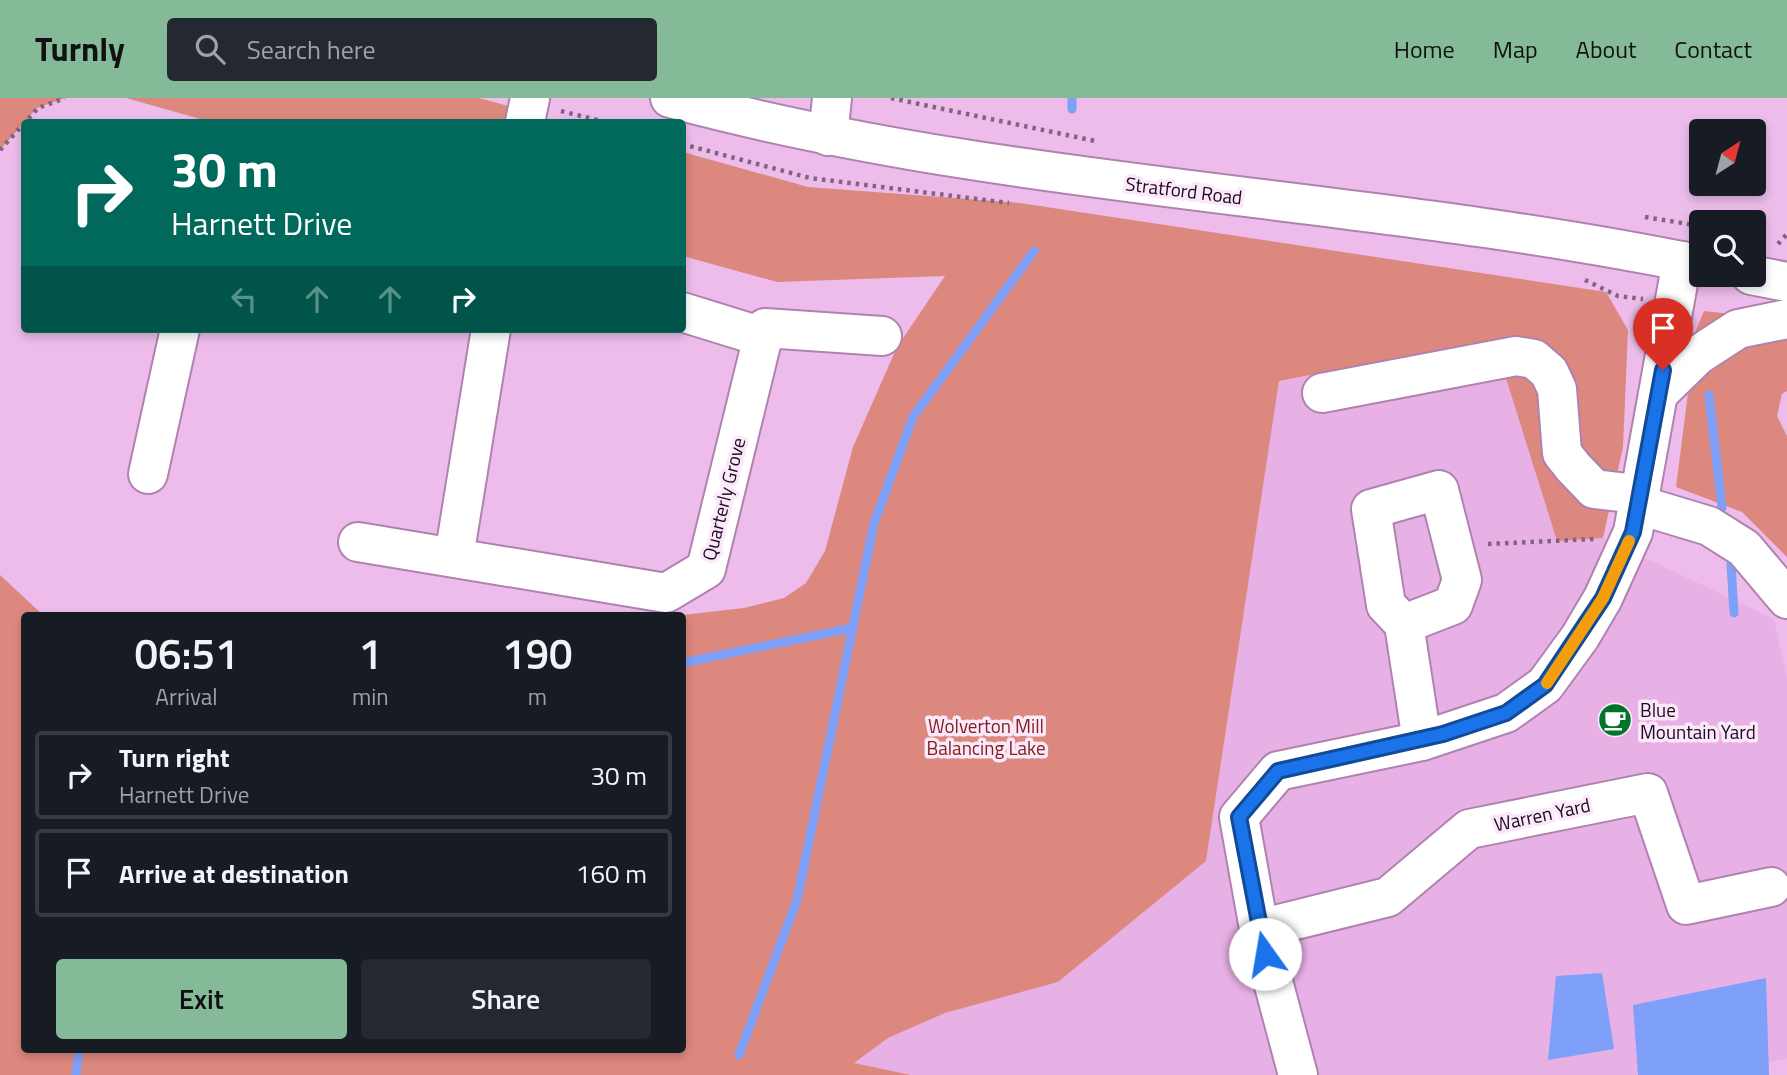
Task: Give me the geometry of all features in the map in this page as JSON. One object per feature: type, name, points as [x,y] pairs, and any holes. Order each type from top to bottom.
[{"type":"street","points":[[526,119],[530,98]]},
{"type":"street","name":"Stratford Road","points":[[670,98],[828,136],[1123,182],[1531,233],[1689,262]]},
{"type":"street","points":[[828,136],[832,98]]},
{"type":"street","points":[[1298,1075],[1259,929],[1239,817],[1278,771],[1422,741],[1506,713],[1545,685],[1603,598],[1635,510],[1674,303],[1689,270]]},
{"type":"street","points":[[1766,278],[1787,282]]},
{"type":"street","points":[[686,313],[763,337],[765,328],[882,336]]},
{"type":"street","points":[[1659,393],[1698,355],[1738,329],[1787,318]]},
{"type":"street","points":[[148,474],[179,333]]},
{"type":"street","points":[[454,557],[490,333]]},
{"type":"street","name":"Quarterly Grove","points":[[358,542],[666,593],[706,569],[763,337]]},
{"type":"street","points":[[1322,393],[1516,356],[1534,359],[1549,372],[1557,388],[1562,453],[1594,489],[1635,510],[1709,526],[1744,548],[1787,599]]},
{"type":"street","points":[[1404,624],[1453,605],[1462,580],[1439,490],[1371,509],[1386,605],[1404,624],[1422,741]]},
{"type":"street","name":"Warren Yard","points":[[1259,929],[1388,897],[1469,830],[1648,793],[1686,905],[1771,887]]},
{"type":"path","points":[[27,119],[37,108],[65,98]]},
{"type":"path","points":[[891,98],[1097,141]]},
{"type":"path","points":[[0,150],[21,126]]},
{"type":"path","points":[[686,145],[810,178],[1017,204]]},
{"type":"path","points":[[1778,244],[1787,234]]},
{"type":"path","points":[[1581,278],[1618,296],[1674,303]]},
{"type":"path","points":[[1452,545],[1603,538],[1635,510]]},
{"type":"shaded area","points":[[1495,339],[1557,541],[1603,538],[1774,619],[1787,679],[1787,1058],[1713,1075],[911,1075],[853,1063],[888,1038],[945,1013],[1058,982],[1206,861],[1279,381]]},
{"type":"green space","points":[[0,98],[65,98],[37,108],[27,119],[21,119],[21,126],[0,150]]},
{"type":"green space","points":[[126,98],[479,98],[512,107],[510,119],[200,119]]},
{"type":"green space","name":"Wolverton Mill Balancing Lake","points":[[686,153],[808,187],[1020,203],[1606,292],[1628,330],[1623,447],[1603,538],[1557,541],[1494,340],[1279,381],[1206,861],[1058,982],[945,1013],[888,1038],[854,1063],[911,1075],[0,1075],[0,575],[40,612],[21,612],[21,1053],[686,1053],[686,615],[744,608],[784,598],[806,583],[825,551],[853,447],[897,347],[945,276],[777,282],[686,257]]},
{"type":"green space","points":[[1704,311],[1787,320],[1787,391],[1782,394],[1777,416],[1787,436],[1787,557],[1742,512],[1676,487],[1696,330]]},
{"type":"water","points":[[1602,973],[1614,1049],[1548,1060],[1556,976]]},
{"type":"water","points":[[1766,978],[1769,1075],[1638,1075],[1633,1005]]},
{"type":"waterway","points":[[1072,98],[1072,109]]},
{"type":"waterway","points":[[739,1055],[797,900],[874,523],[913,417],[1034,251]]},
{"type":"waterway","points":[[1709,395],[1722,508]]},
{"type":"waterway","points":[[1731,564],[1734,613]]},
{"type":"waterway","points":[[686,662],[852,628]]},
{"type":"waterway","points":[[76,1075],[79,1053]]},
{"type":"slow traffic","points":[[1547,683],[1580,637],[1603,598],[1629,541]]},
{"type":"place","name":"Blue Mountain Yard","points":[[1615,720]]},
{"type":"route","points":[[1265,954],[1239,817],[1278,771],[1422,741],[1506,713],[1545,685],[1580,637],[1603,598],[1633,532],[1637,494],[1663,370]]}]
